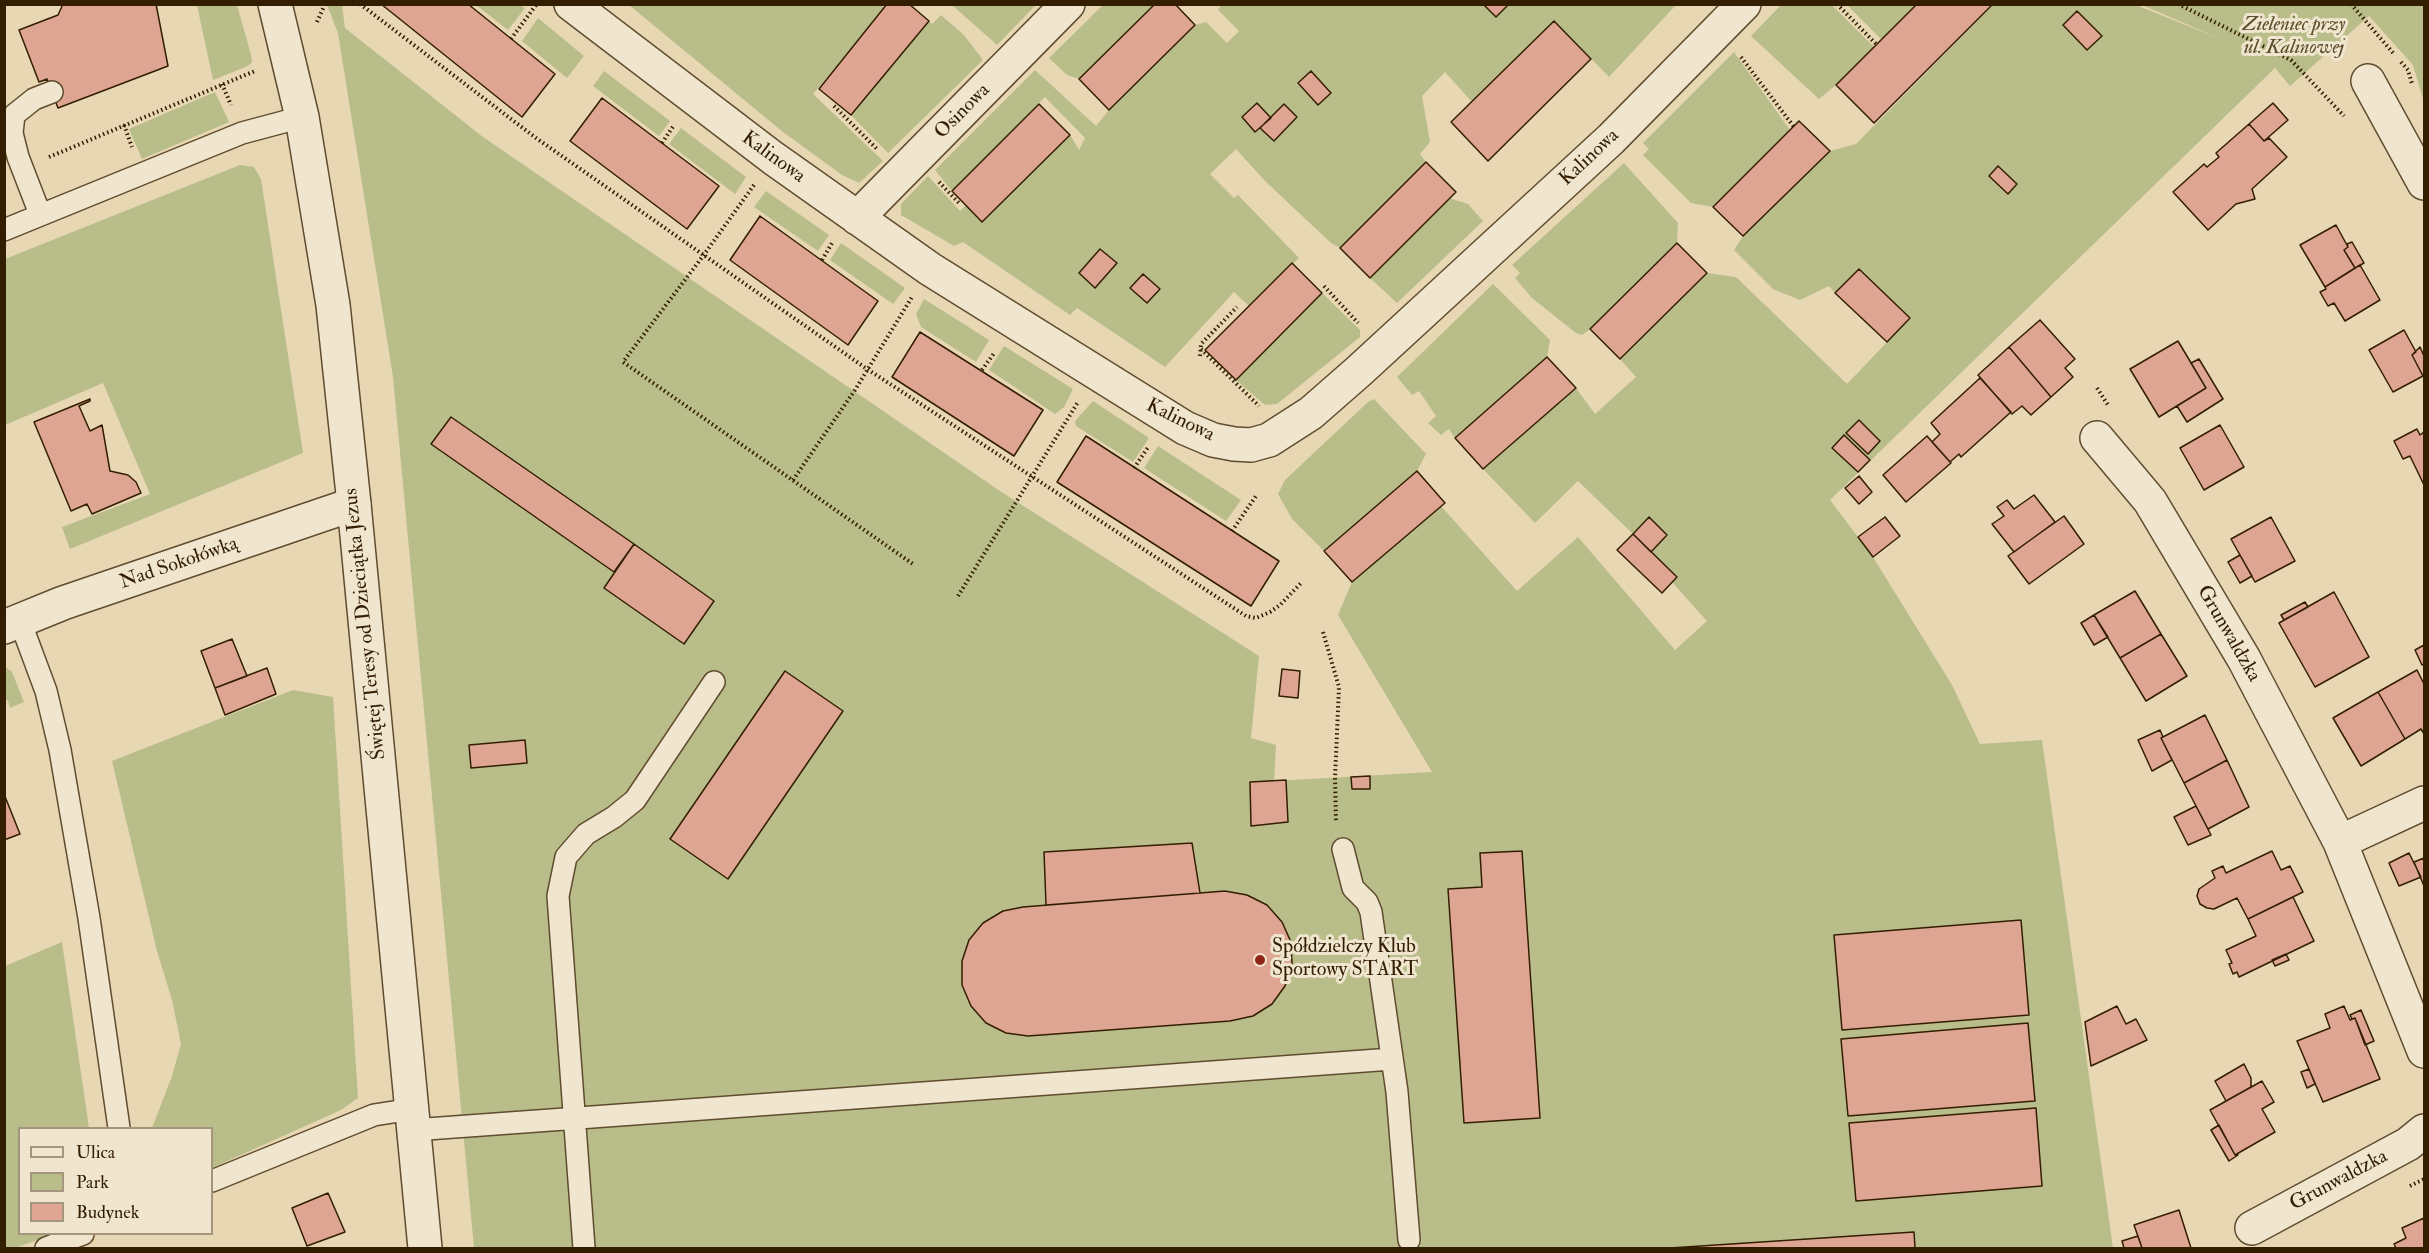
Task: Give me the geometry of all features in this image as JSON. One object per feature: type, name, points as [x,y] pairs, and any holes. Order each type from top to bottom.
[{"type":"street","name":"Świętej Teresy od Dzieciątka Jezus","points":[[276,4],[302,117],[333,305],[425,1248]]},
{"type":"street","name":"Kalinowa","points":[[570,4],[773,158],[930,269],[1185,428],[1213,440],[1251,445],[1269,440],[1311,413],[1359,371],[1611,139],[1744,4]]},
{"type":"street","name":"Osinowa","points":[[857,219],[1068,4]]},
{"type":"street","points":[[2368,81],[2424,183]]},
{"type":"street","name":"Grunwaldzka","points":[[2097,438],[2150,501],[2244,659],[2340,842],[2424,1051]]},
{"type":"street","name":"Nad Sokołówką","points":[[12,624],[63,603],[354,504]]},
{"type":"street","points":[[2340,842],[2424,802]]},
{"type":"street","name":"Grunwaldzka","points":[[2252,1228],[2408,1144],[2424,1131]]},
{"type":"lane","points":[[40,214],[22,168],[12,133],[14,115],[34,99],[52,92]]},
{"type":"lane","points":[[4,230],[242,133],[302,117]]},
{"type":"lane","points":[[12,624],[46,691],[60,750],[89,918],[119,1127]]},
{"type":"lane","points":[[584,1248],[558,896],[566,857],[586,834],[614,817],[635,800],[714,682]]},
{"type":"lane","points":[[1340,841],[1353,888],[1367,902],[1371,912],[1397,1092],[1409,1239]]},
{"type":"lane","points":[[213,1181],[374,1115],[413,1119],[575,1117],[1392,1059]]},
{"type":"lane","points":[[46,1248],[78,1235]]},
{"type":"path","points":[[317,22],[325,4]]},
{"type":"path","points":[[360,4],[536,138],[867,369],[1246,616],[1256,618],[1270,612],[1301,583]]},
{"type":"path","points":[[511,39],[537,4]]},
{"type":"path","points":[[1837,4],[1877,45]]},
{"type":"path","points":[[2178,4],[2291,60],[2348,120]]},
{"type":"path","points":[[2351,4],[2364,20]]},
{"type":"path","points":[[1740,56],[1794,127]]},
{"type":"path","points":[[22,168],[260,69]]},
{"type":"path","points":[[222,84],[235,114]]},
{"type":"path","points":[[834,106],[880,152]]},
{"type":"path","points":[[124,125],[132,148]]},
{"type":"path","points":[[773,158],[704,256],[623,362],[913,564]]},
{"type":"path","points":[[936,179],[960,204]]},
{"type":"path","points":[[822,260],[833,241]]},
{"type":"path","points":[[793,480],[930,269]]},
{"type":"path","points":[[1324,286],[1361,327]]},
{"type":"path","points":[[1200,356],[1201,344],[1237,307]]},
{"type":"path","points":[[982,370],[998,347]]},
{"type":"path","points":[[1201,349],[1259,406]]},
{"type":"path","points":[[958,596],[1095,374]]},
{"type":"path","points":[[1134,468],[1150,443]]},
{"type":"path","points":[[1232,531],[1256,496]]},
{"type":"path","points":[[1323,632],[1340,687],[1335,778],[1340,841]]},
{"type":"green space","points":[[197,5],[237,5],[251,55],[252,62],[248,66],[213,80]]},
{"type":"green space","name":"Spółdzielczy Klub Sportowy START","points":[[327,5],[342,5],[345,28],[483,137],[1000,491],[1259,656],[1251,738],[1276,745],[1274,781],[1432,772],[1338,615],[1352,582],[1441,506],[1517,591],[1578,537],[1675,650],[1707,621],[1672,582],[1677,576],[1651,552],[1667,535],[1649,517],[1633,534],[1578,481],[1535,523],[1483,469],[1576,388],[1595,414],[1636,377],[1620,359],[1707,273],[1736,277],[1847,384],[1910,318],[1859,269],[1835,293],[1829,286],[1800,300],[1773,289],[1734,250],[1743,236],[1830,151],[1856,144],[1993,5],[2136,5],[2221,39],[2142,5],[2424,5],[2424,102],[2413,65],[2369,16],[2290,86],[2275,68],[1830,500],[1873,557],[1952,685],[1980,744],[2042,740],[2113,1248],[474,1248],[393,377],[338,33]],"holes":[[[2077,11],[2102,36],[2088,50],[2087,50]],[[1998,166],[2017,184],[2008,194],[1989,176]]]},
{"type":"green space","points":[[476,5],[520,5],[525,8],[508,30]]},
{"type":"green space","points":[[629,5],[881,5],[885,8],[813,94],[883,161],[859,183],[842,175],[783,132]]},
{"type":"green space","points":[[952,5],[1036,5],[997,45]]},
{"type":"green space","points":[[1103,5],[1155,5],[1079,79],[1067,75],[1049,58]]},
{"type":"green space","points":[[1221,5],[1676,5],[1609,77],[1554,21],[1472,102],[1445,72],[1422,96],[1430,142],[1420,154],[1426,162],[1340,248],[1331,243],[1265,181],[1236,149],[1210,174],[1234,198],[1238,195],[1299,258],[1249,306],[1234,292],[1165,367],[1077,308],[1070,315],[963,242],[954,246],[901,215],[901,204],[928,176],[960,211],[966,205],[983,221],[1070,135],[1079,150],[1085,138],[1045,97],[952,191],[935,170],[1035,70],[1096,126],[1109,110],[1195,25],[1206,22],[1227,43],[1239,31],[1218,10]],"holes":[[[1311,71],[1331,93],[1318,105],[1298,84]],[[1257,103],[1271,118],[1296,117],[1274,141],[1260,128],[1255,132],[1242,117]],[[1100,249],[1116,264],[1095,288],[1079,273]]]},
{"type":"green space","points":[[1781,5],[1832,5],[1874,47],[1819,99],[1751,36]]},
{"type":"green space","points":[[1847,5],[1917,5],[1882,40]]},
{"type":"green space","points":[[941,15],[964,35],[983,60],[888,153],[851,115],[929,21],[932,24]]},
{"type":"green space","points":[[538,18],[584,56],[567,78],[522,41]]},
{"type":"green space","points":[[1734,52],[1790,130],[1713,207],[1691,203],[1643,155],[1649,149],[1643,143]]},
{"type":"green space","points":[[604,71],[670,121],[659,136],[593,86]]},
{"type":"green space","points":[[215,92],[229,122],[142,159],[129,129]]},
{"type":"green space","points":[[681,128],[746,177],[735,194],[669,144]]},
{"type":"green space","points":[[1624,163],[1678,223],[1677,243],[1582,335],[1576,333],[1532,298],[1515,278],[1520,273],[1512,265]]},
{"type":"green space","points":[[240,165],[254,167],[261,179],[303,453],[70,549],[62,527],[150,494],[103,383],[5,425],[5,259]]},
{"type":"green space","points":[[766,191],[829,235],[818,251],[754,207]]},
{"type":"green space","points":[[1449,198],[1468,204],[1483,221],[1397,303],[1370,278]]},
{"type":"green space","points":[[841,243],[905,288],[893,304],[830,260]]},
{"type":"green space","points":[[1493,284],[1550,340],[1547,357],[1455,438],[1449,429],[1441,435],[1428,423],[1436,416],[1419,391],[1412,395],[1397,377]]},
{"type":"green space","points":[[1322,293],[1360,330],[1360,337],[1277,404],[1265,405],[1236,380]]},
{"type":"green space","points":[[924,299],[989,340],[976,362],[921,327],[916,314]]},
{"type":"green space","points":[[1004,346],[1073,389],[1064,407],[1055,414],[989,370]]},
{"type":"green space","points":[[1374,399],[1426,454],[1417,471],[1324,551],[1292,519],[1278,494],[1285,480],[1368,402]]},
{"type":"green space","points":[[1093,401],[1149,438],[1133,462],[1076,426],[1075,421]]},
{"type":"green space","points":[[1158,446],[1241,500],[1226,521],[1144,468]]},
{"type":"green space","points":[[4,666],[12,672],[24,702],[10,708],[5,699]]},
{"type":"green space","points":[[293,690],[333,697],[358,1098],[341,1110],[213,1168],[213,1127],[152,1127],[172,1076],[181,1044],[112,761]]},
{"type":"green space","points":[[62,942],[89,1127],[18,1127],[18,1235],[51,1235],[15,1248],[5,1248],[5,966]]},
{"type":"building","points":[[63,4],[156,4],[168,66],[58,108],[47,79],[39,82],[19,30],[58,15]]},
{"type":"building","points":[[381,4],[468,4],[555,74],[522,117]]},
{"type":"building","points":[[887,4],[909,4],[929,21],[851,115],[819,89]]},
{"type":"building","points":[[1155,4],[1175,4],[1195,25],[1109,110],[1079,79]]},
{"type":"building","points":[[1483,4],[1505,4],[1507,6],[1496,17]]},
{"type":"building","points":[[1917,4],[1993,4],[1874,123],[1836,85]]},
{"type":"building","points":[[2077,11],[2102,36],[2087,50],[2063,25]]},
{"type":"building","points":[[1554,21],[1591,59],[1488,161],[1451,122]]},
{"type":"building","points":[[1311,71],[1331,93],[1318,105],[1298,83]]},
{"type":"building","points":[[602,98],[719,186],[687,229],[570,141]]},
{"type":"building","points":[[1257,103],[1271,118],[1255,132],[1242,117]]},
{"type":"building","points":[[2273,103],[2288,120],[2264,141],[2249,124]]},
{"type":"building","points":[[1039,104],[1070,135],[982,222],[952,191]]},
{"type":"building","points":[[1284,104],[1297,117],[1274,141],[1260,128]]},
{"type":"building","points":[[1799,121],[1830,151],[1743,236],[1713,207]]},
{"type":"building","points":[[2249,124],[2264,141],[2269,138],[2287,157],[2252,189],[2255,199],[2236,204],[2208,230],[2173,192],[2204,164],[2207,167],[2219,157],[2216,153]]},
{"type":"building","points":[[1426,162],[1456,192],[1370,278],[1340,248]]},
{"type":"building","points":[[1998,166],[2017,184],[2008,194],[1989,176]]},
{"type":"building","points":[[760,216],[878,301],[848,345],[730,260]]},
{"type":"building","points":[[2336,225],[2348,247],[2344,250],[2355,268],[2325,287],[2300,245]]},
{"type":"building","points":[[2352,242],[2364,263],[2355,268],[2344,250],[2348,247],[2347,244]]},
{"type":"building","points":[[1677,243],[1707,273],[1620,359],[1590,329]]},
{"type":"building","points":[[1100,249],[1117,263],[1095,288],[1079,273]]},
{"type":"building","points":[[1292,263],[1322,293],[1236,380],[1205,350]]},
{"type":"building","points":[[2360,265],[2380,300],[2345,321],[2334,303],[2328,306],[2320,292]]},
{"type":"building","points":[[1859,269],[1910,318],[1887,342],[1835,293]]},
{"type":"building","points":[[1143,274],[1160,289],[1147,303],[1130,288]]},
{"type":"building","points":[[2040,320],[2075,359],[2065,368],[2073,377],[2051,397],[2009,347]]},
{"type":"building","points":[[2404,330],[2416,352],[2412,355],[2423,376],[2393,392],[2369,350]]},
{"type":"building","points":[[920,332],[1043,410],[1014,456],[892,377]]},
{"type":"building","points":[[2178,341],[2206,388],[2159,417],[2130,369]]},
{"type":"building","points":[[2009,347],[2051,397],[2031,415],[2022,406],[2012,414],[1978,375]]},
{"type":"building","points":[[2420,347],[2424,356],[2423,376],[2412,355]]},
{"type":"building","points":[[1547,357],[1576,388],[1483,469],[1455,438]]},
{"type":"building","points":[[2199,359],[2223,399],[2187,422],[2177,406],[2206,388],[2191,363]]},
{"type":"building","points":[[1980,378],[2011,412],[1961,457],[1959,454],[1950,462],[1932,442],[1940,434],[1931,423]]},
{"type":"building","points":[[90,399],[79,406],[90,431],[102,425],[110,471],[128,475],[136,482],[141,493],[92,514],[87,504],[71,511],[34,422]]},
{"type":"building","points":[[451,417],[634,544],[614,572],[431,444]]},
{"type":"building","points":[[1859,420],[1880,441],[1868,454],[1846,433]]},
{"type":"building","points":[[2220,425],[2244,467],[2204,490],[2180,448]]},
{"type":"building","points":[[2417,429],[2420,435],[2424,432],[2424,485],[2410,456],[2403,459],[2394,441]]},
{"type":"building","points":[[1844,435],[1870,460],[1858,472],[1832,448]]},
{"type":"building","points":[[1086,436],[1279,561],[1251,606],[1057,482]]},
{"type":"building","points":[[1927,436],[1951,463],[1906,502],[1883,475]]},
{"type":"building","points":[[1417,471],[1445,503],[1352,582],[1324,551]]},
{"type":"building","points":[[1859,476],[1872,492],[1859,504],[1845,488]]},
{"type":"building","points":[[2034,495],[2055,522],[2014,552],[1992,524],[2004,516],[1997,507],[2007,500],[2014,509]]},
{"type":"building","points":[[2064,516],[2084,544],[2029,584],[2008,556]]},
{"type":"building","points":[[1649,517],[1667,535],[1651,552],[1633,534]]},
{"type":"building","points":[[1885,517],[1900,536],[1873,557],[1858,537]]},
{"type":"building","points":[[2271,517],[2295,561],[2255,582],[2231,539]]},
{"type":"building","points":[[1633,534],[1677,577],[1662,593],[1617,550]]},
{"type":"building","points":[[634,544],[714,601],[684,644],[604,588]]},
{"type":"building","points":[[2240,555],[2252,576],[2240,583],[2228,562]]},
{"type":"building","points":[[2135,591],[2161,634],[2120,658],[2094,615]]},
{"type":"building","points":[[2334,592],[2369,657],[2315,687],[2279,623]]},
{"type":"building","points":[[2305,602],[2308,607],[2284,620],[2281,615]]},
{"type":"building","points":[[2094,615],[2108,637],[2094,645],[2081,623]]},
{"type":"building","points":[[2161,634],[2187,676],[2146,701],[2120,658]]},
{"type":"building","points":[[232,639],[247,676],[215,688],[201,651]]},
{"type":"building","points":[[2424,645],[2424,664],[2422,665],[2415,650]]},
{"type":"building","points":[[267,668],[276,694],[225,715],[215,688]]},
{"type":"building","points":[[1282,669],[1300,671],[1298,698],[1279,696]]},
{"type":"building","points":[[2417,670],[2424,684],[2424,734],[2421,729],[2405,739],[2378,692]]},
{"type":"building","points":[[785,671],[843,711],[728,879],[670,839]]},
{"type":"building","points":[[2378,692],[2405,739],[2361,766],[2333,718]]},
{"type":"building","points":[[2205,715],[2227,760],[2184,783],[2161,738]]},
{"type":"building","points":[[2160,730],[2163,737],[2161,738],[2172,760],[2152,771],[2138,740]]},
{"type":"building","points":[[525,740],[527,763],[471,768],[469,745]]},
{"type":"building","points":[[2227,760],[2249,807],[2208,829],[2184,783]]},
{"type":"building","points":[[1370,776],[1370,789],[1352,789],[1351,777]]},
{"type":"building","points":[[1286,780],[1288,822],[1251,826],[1250,782]]},
{"type":"building","points":[[4,794],[20,834],[4,840]]},
{"type":"building","points":[[2196,806],[2211,835],[2188,845],[2174,817]]},
{"type":"building","points":[[1192,843],[1200,893],[1046,905],[1044,852]]},
{"type":"building","points":[[1522,851],[1540,1118],[1464,1123],[1448,889],[1482,887],[1480,853]]},
{"type":"building","points":[[2272,851],[2281,870],[2290,866],[2303,892],[2248,919],[2237,898],[2214,909],[2200,904],[2197,896],[2199,889],[2215,878],[2212,871],[2223,866],[2226,873]]},
{"type":"building","points":[[2409,853],[2421,877],[2399,886],[2389,863]]},
{"type":"building","points":[[2424,858],[2424,886],[2414,862]]},
{"type":"building","points":[[1225,891],[1247,895],[1267,905],[1282,922],[1291,942],[1292,964],[1285,986],[1272,1004],[1253,1016],[1230,1021],[1028,1036],[1006,1033],[986,1023],[971,1006],[962,985],[962,961],[969,940],[983,923],[1003,911],[1023,907]]},
{"type":"building","points":[[2293,897],[2314,941],[2239,977],[2237,972],[2233,974],[2229,964],[2232,963],[2226,950],[2256,936],[2248,919]]},
{"type":"building","points":[[2021,920],[2029,1015],[1842,1030],[1834,935]]},
{"type":"building","points":[[2286,954],[2289,960],[2275,966],[2272,960]]},
{"type":"building","points":[[2117,1006],[2126,1024],[2136,1019],[2147,1040],[2091,1066],[2085,1022]]},
{"type":"building","points":[[2344,1006],[2350,1020],[2355,1018],[2380,1079],[2323,1102],[2297,1041],[2330,1028],[2325,1014]]},
{"type":"building","points":[[2361,1010],[2374,1041],[2365,1045],[2355,1018],[2352,1019],[2350,1015]]},
{"type":"building","points":[[2028,1023],[2035,1101],[1848,1116],[1841,1039]]},
{"type":"building","points":[[2244,1064],[2251,1078],[2251,1087],[2226,1101],[2215,1081]]},
{"type":"building","points":[[2309,1069],[2315,1084],[2307,1088],[2301,1072]]},
{"type":"building","points":[[2262,1081],[2274,1102],[2262,1109],[2275,1132],[2235,1155],[2210,1110]]},
{"type":"building","points":[[2036,1108],[2042,1186],[1856,1201],[1849,1123]]},
{"type":"building","points":[[2219,1125],[2235,1155],[2238,1155],[2229,1161],[2211,1130]]},
{"type":"building","points":[[328,1193],[345,1232],[307,1246],[292,1208]]},
{"type":"building","points":[[2179,1210],[2191,1248],[2142,1248],[2134,1225]]},
{"type":"building","points":[[2424,1218],[2424,1248],[2396,1248],[2394,1244],[2406,1238],[2402,1228]]},
{"type":"building","points":[[1914,1232],[1915,1248],[1670,1248]]},
{"type":"building","points":[[2138,1236],[2142,1248],[2124,1248],[2122,1241]]},
{"type":"place","name":"Spółdzielczy Klub Sportowy START","points":[[1260,960]]},
{"type":"park label","name":"Zieleniec przy ul. Kalinowej","points":[[2294,38]]}]
